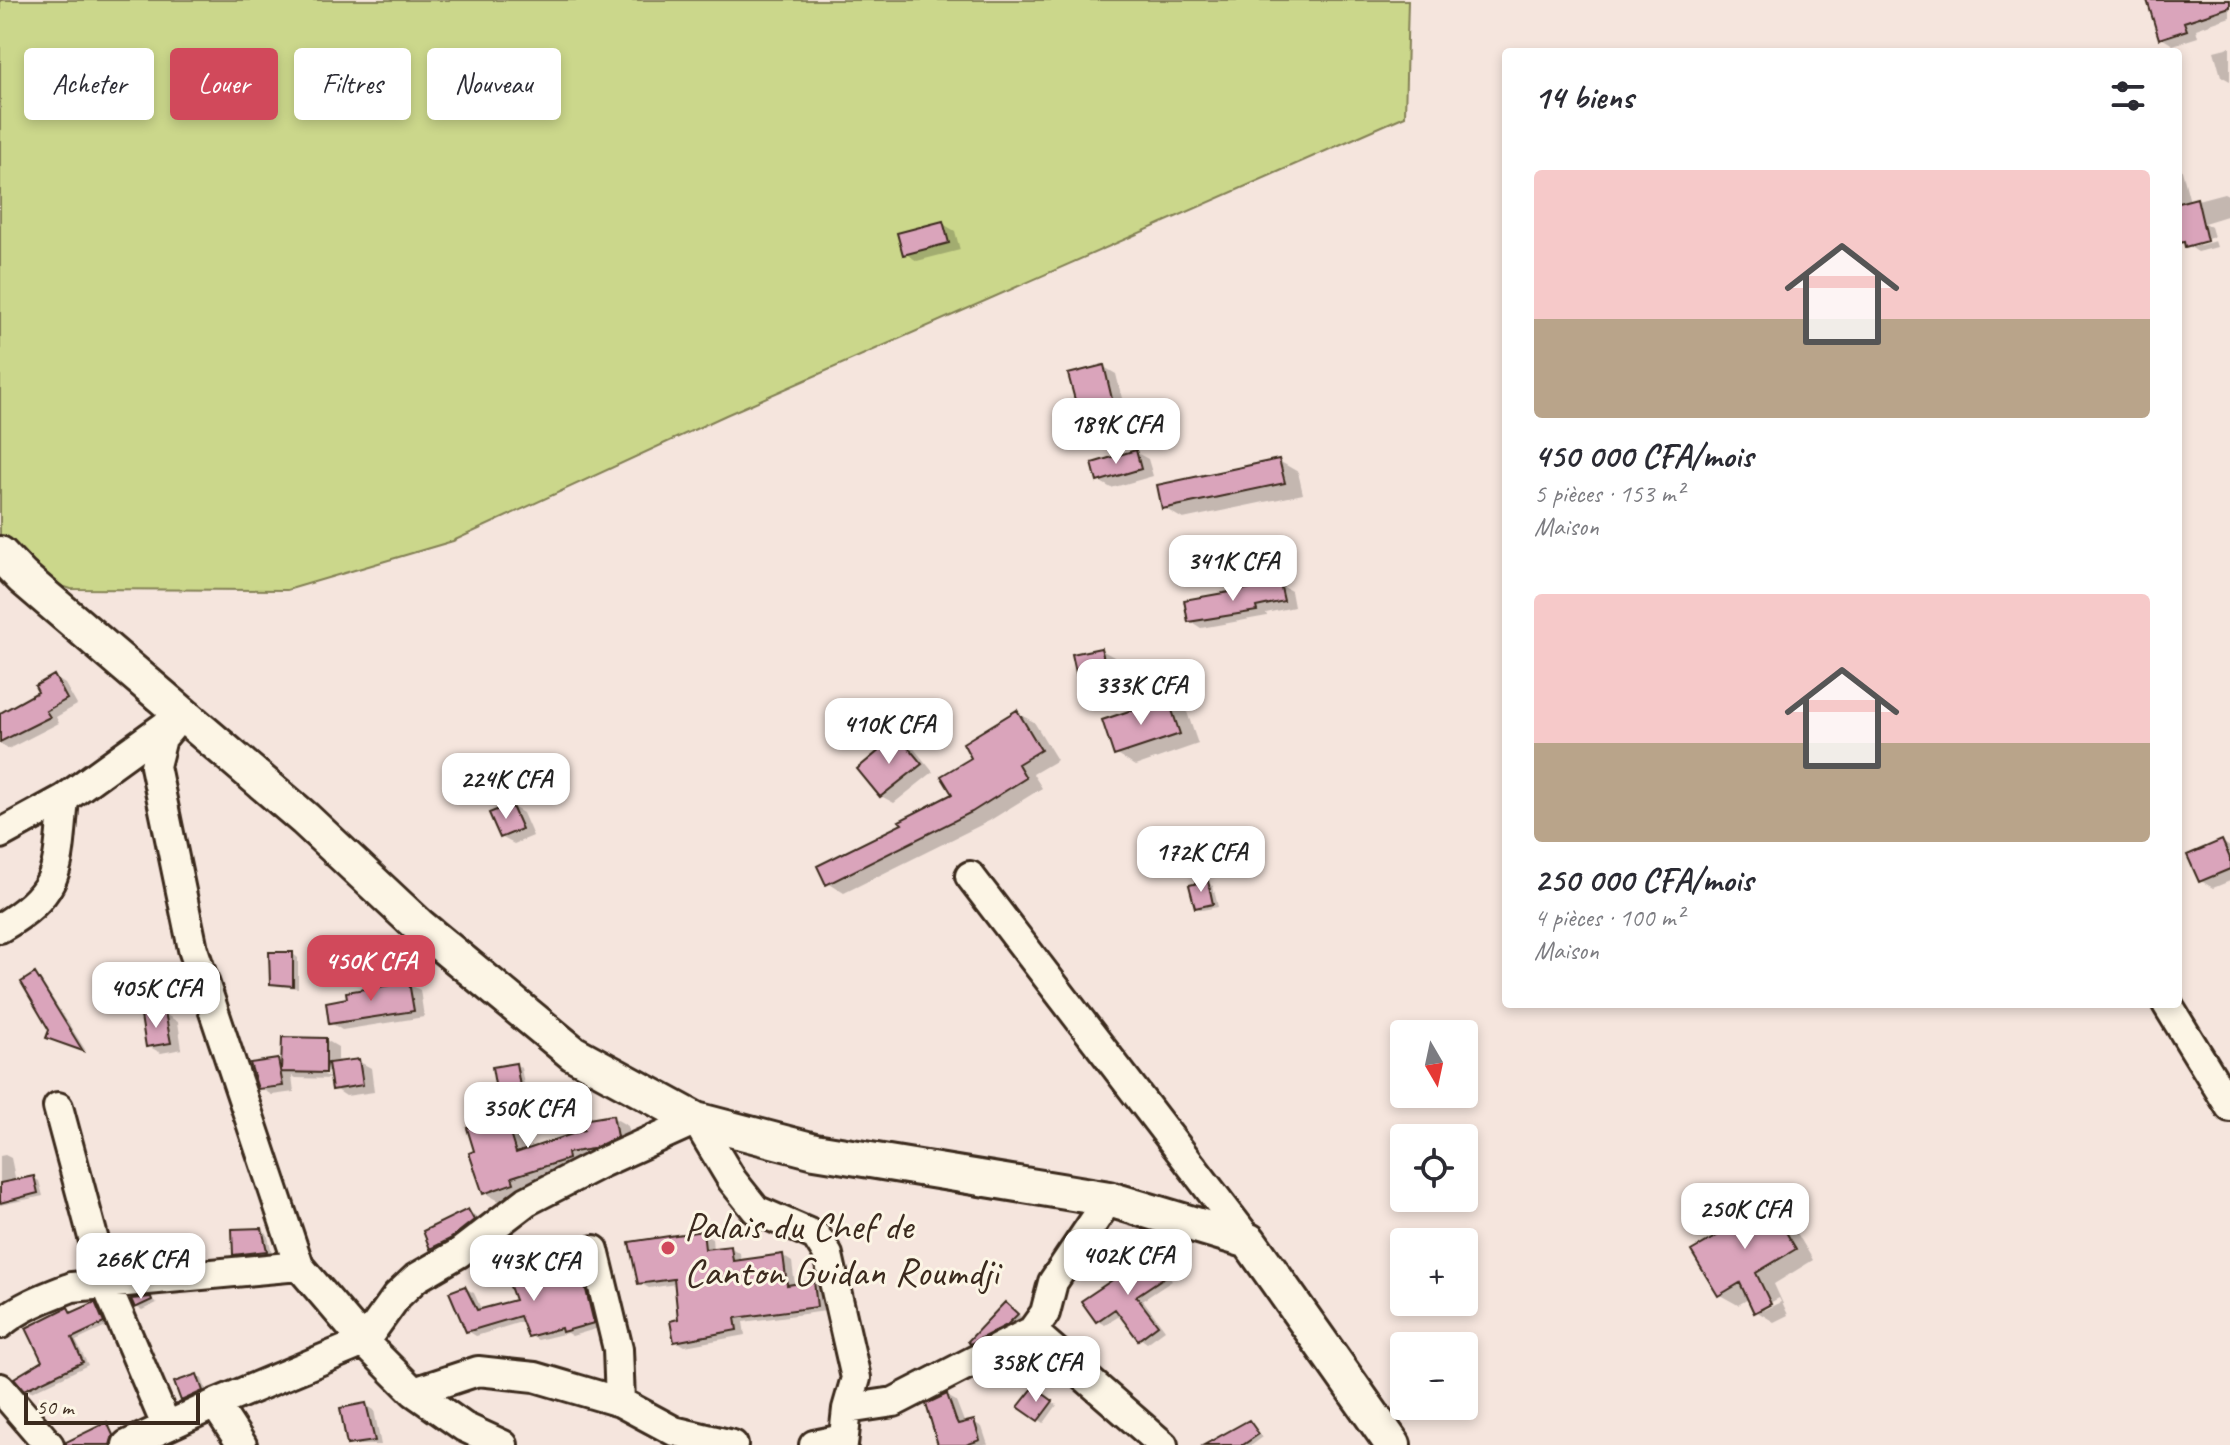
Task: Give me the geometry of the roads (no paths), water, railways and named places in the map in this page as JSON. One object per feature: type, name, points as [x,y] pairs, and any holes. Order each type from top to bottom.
[{"type":"street","points":[[0,554],[22,577],[305,819],[418,925],[573,1053],[696,1120],[815,1151],[1109,1199],[1249,1241]]},
{"type":"street","points":[[0,834],[64,799],[183,713]]},
{"type":"street","points":[[183,713],[162,738],[155,766],[193,949],[299,1266],[364,1342],[414,1392],[464,1427],[503,1445]]},
{"type":"street","points":[[0,928],[21,915],[45,893],[57,866],[64,799]]},
{"type":"street","points":[[970,876],[1249,1241],[1393,1445]]},
{"type":"street","points":[[2169,1008],[2230,1107]]},
{"type":"street","points":[[58,1107],[105,1282],[166,1425]]},
{"type":"street","points":[[127,1445],[166,1425],[364,1342],[397,1296],[416,1278],[459,1253],[527,1201],[696,1120]]},
{"type":"street","points":[[696,1120],[732,1180],[756,1210],[816,1236],[828,1255],[856,1378],[847,1409],[843,1442],[814,1445]]},
{"type":"street","points":[[847,1409],[894,1402],[1032,1331],[1045,1313],[1053,1282],[1109,1199]]},
{"type":"street","points":[[594,1250],[618,1349],[620,1402]]},
{"type":"street","points":[[0,1324],[12,1313],[39,1299],[72,1287],[299,1266]]},
{"type":"street","points":[[1032,1331],[1163,1445]]},
{"type":"street","points":[[414,1392],[478,1371],[535,1377],[620,1402],[674,1431],[733,1445]]},
{"type":"street","points":[[0,1388],[49,1445]]},
{"type":"street","points":[[215,1404],[242,1445]]},
{"type":"place","name":"Palais du Chef de Canton Guidan Roumdji","points":[[668,1248]]}]
